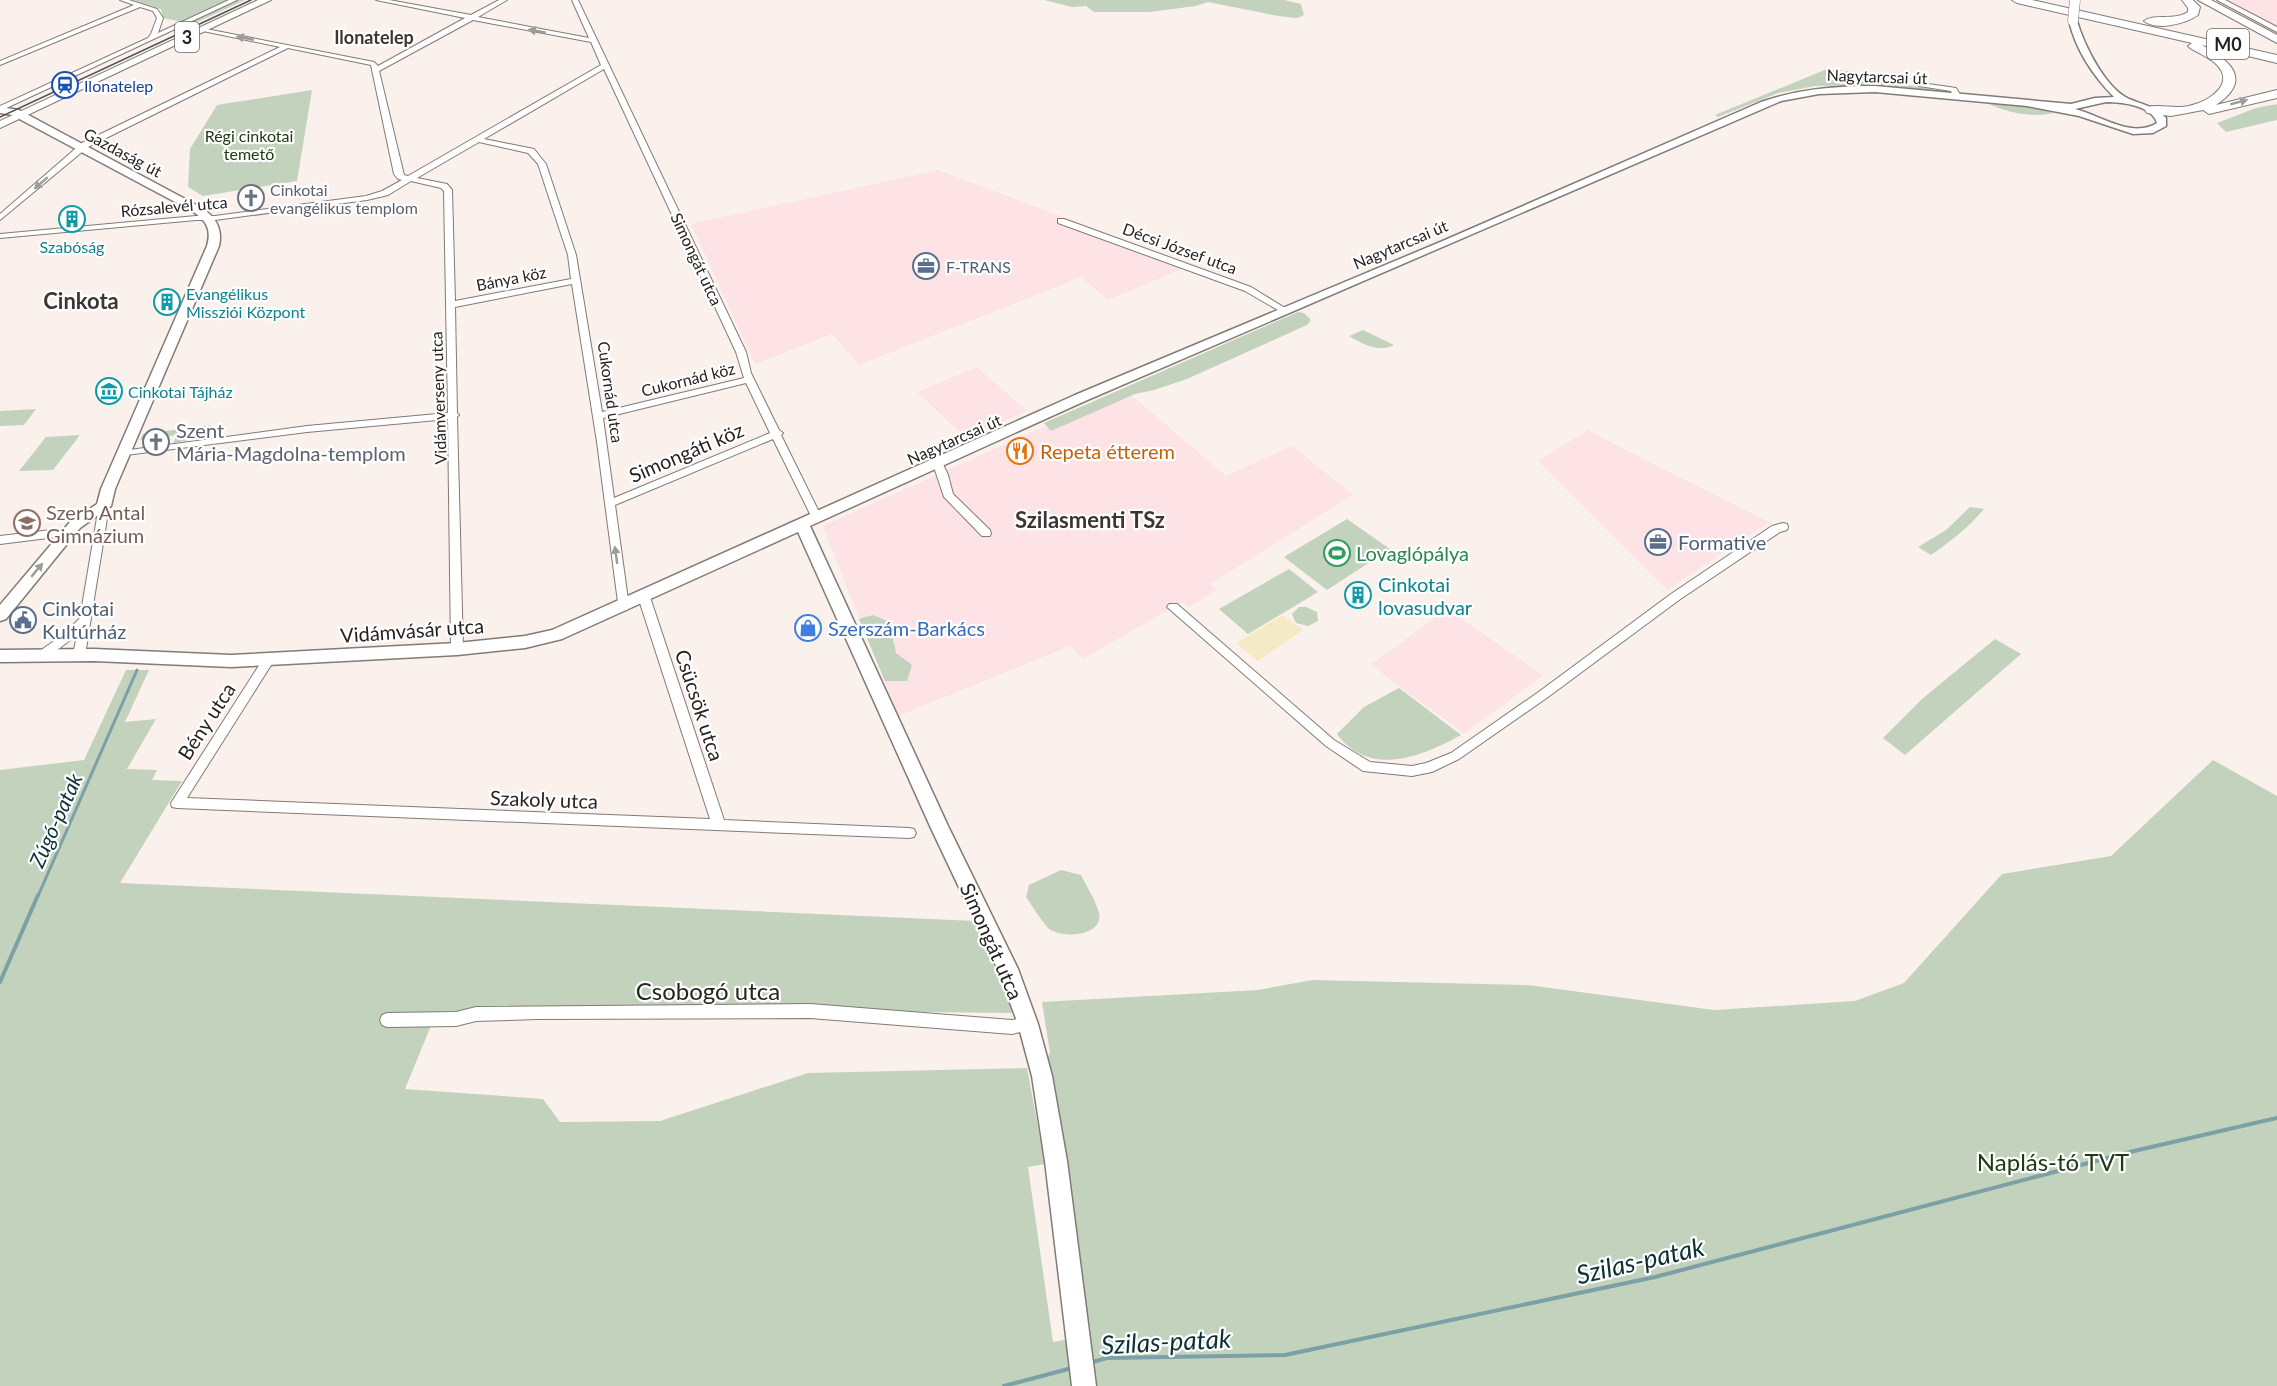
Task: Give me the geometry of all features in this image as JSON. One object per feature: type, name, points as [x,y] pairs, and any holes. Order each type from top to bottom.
[{"type":"highway","name":"M0","points":[[2017,0],[2277,57]]},
{"type":"highway","name":"M0","points":[[2034,0],[2277,57]]},
{"type":"highway","points":[[2099,15],[2153,22],[2181,20],[2194,13],[2194,7],[2187,0]]},
{"type":"highway","points":[[2203,0],[2277,40]]},
{"type":"highway","points":[[2125,24],[2202,49],[2218,59],[2230,75],[2228,90],[2213,103],[2174,112],[2151,110]]},
{"type":"highway","points":[[2162,121],[2171,117],[2277,94]]},
{"type":"main road","name":"3","points":[[0,125],[266,0]]},
{"type":"main road","name":"Nagytarcsai út","points":[[2031,104],[2092,117],[2117,128],[2137,130],[2158,127],[2162,121],[2151,110],[2118,96],[2103,80],[2079,41],[2073,21],[2075,0]]},
{"type":"main road","points":[[2092,117],[2087,113],[2091,102],[2102,96],[2103,80]]},
{"type":"main road","name":"Nagytarcsai út","points":[[810,521],[1080,398],[1777,99],[1819,90],[1843,88],[2071,107],[2091,102],[2128,102]]},
{"type":"main road","name":"Gazdaság út","points":[[0,109],[21,115],[209,218]]},
{"type":"main road","points":[[0,615],[68,532],[81,520],[104,506],[122,454],[213,246],[215,229],[209,218]]},
{"type":"main road","name":"Vidámvásár utca","points":[[0,656],[79,655],[204,662],[457,649],[544,639],[623,607],[810,521]]},
{"type":"main road","name":"Simongát utca","points":[[810,521],[939,826],[1008,969],[1028,1024],[1042,1076],[1056,1161],[1084,1386]]},
{"type":"street","points":[[123,0],[155,10],[160,18],[154,35],[150,39]]},
{"type":"street","points":[[0,109],[234,0]]},
{"type":"street","points":[[379,0],[594,41]]},
{"type":"street","points":[[377,69],[504,0]]},
{"type":"street","name":"Simongát utca","points":[[575,0],[604,66],[656,176],[678,216],[706,281],[741,352],[750,379],[778,433],[810,521]]},
{"type":"street","points":[[2220,0],[2277,30]]},
{"type":"street","points":[[0,63],[140,5]]},
{"type":"street","points":[[158,22],[173,25],[192,20]]},
{"type":"street","points":[[203,29],[374,64],[377,69],[398,174],[408,179]]},
{"type":"street","points":[[0,218],[81,148],[287,46]]},
{"type":"street","name":"Rózsalevél utca","points":[[0,236],[209,218],[367,198],[385,193],[604,66]]},
{"type":"street","points":[[1920,85],[1954,89],[1957,96]]},
{"type":"street","name":"Cukornád utca","points":[[476,139],[531,151],[542,164],[573,255],[598,416],[623,607]]},
{"type":"street","name":"Vidámverseny utca","points":[[408,179],[444,186],[448,190],[457,649]]},
{"type":"street","name":"Décsi József utca","points":[[1061,221],[1248,288],[1286,311]]},
{"type":"street","name":"Bánya köz","points":[[450,305],[577,280]]},
{"type":"street","name":"Cukornád köz","points":[[598,416],[750,379]]},
{"type":"street","points":[[122,454],[260,434],[454,415]]},
{"type":"street","name":"Simongáti köz","points":[[609,504],[778,433]]},
{"type":"street","points":[[938,464],[944,475],[948,495],[986,533]]},
{"type":"street","points":[[79,655],[104,506]]},
{"type":"street","points":[[1173,607],[1330,743],[1367,767],[1412,771],[1428,768],[1455,756],[1676,597],[1776,529],[1783,527]]},
{"type":"street","points":[[0,540],[68,532]]},
{"type":"street","name":"Csücsök utca","points":[[644,597],[719,826]]},
{"type":"street","points":[[41,656],[68,637],[84,620]]},
{"type":"street","name":"Bény utca","points":[[177,803],[269,659]]},
{"type":"street","name":"Szakoly utca","points":[[177,803],[909,833]]},
{"type":"street","name":"Csobogó utca","points":[[387,1020],[456,1019],[476,1014],[537,1012],[810,1011],[1012,1027],[1028,1024]]},
{"type":"shaded area","points":[[2213,0],[2277,0],[2277,32]]},
{"type":"shaded area","points":[[938,170],[1191,265],[1108,300],[1081,277],[859,365],[832,334],[755,364],[691,224]]},
{"type":"shaded area","points":[[977,367],[1027,411],[966,438],[917,392]]},
{"type":"shaded area","points":[[1125,390],[1226,476],[1292,446],[1353,495],[1210,584],[1216,590],[1189,607],[1182,602],[1083,659],[1070,646],[898,716],[823,526]]},
{"type":"shaded area","points":[[1588,430],[1769,522],[1667,590],[1538,461]]},
{"type":"shaded area","points":[[1447,609],[1543,675],[1464,734],[1371,665]]},
{"type":"green space","points":[[133,0],[245,0],[193,24],[163,18],[161,9]]},
{"type":"green space","points":[[1044,0],[1284,0],[1301,4],[1304,15],[1297,18],[1278,16],[1208,2],[1196,6],[1149,12],[1094,12],[1086,6],[1072,7]]},
{"type":"green space","points":[[1827,69],[1855,72],[1891,82],[1949,92],[1869,85],[1815,86],[1778,93],[1718,117],[1715,115]]},
{"type":"green space","name":"Régi cinkotai temető","points":[[312,90],[297,181],[203,196],[188,187],[190,149],[217,105]]},
{"type":"green space","points":[[1987,103],[2023,106],[2054,113],[2020,114]]},
{"type":"green space","points":[[2277,104],[2277,120],[2226,132],[2217,123],[2256,108]]},
{"type":"green space","points":[[1298,312],[1304,313],[1311,320],[1307,325],[1187,379],[1135,394],[1051,431],[1044,423]]},
{"type":"green space","points":[[1363,330],[1394,345],[1376,348],[1349,336]]},
{"type":"green space","points":[[36,409],[24,425],[0,426],[0,411]]},
{"type":"green space","points":[[211,425],[205,437],[173,443],[177,435],[140,440],[143,434]]},
{"type":"green space","points":[[80,435],[53,470],[19,471],[46,437]]},
{"type":"green space","points":[[1970,507],[1984,509],[1952,539],[1931,555],[1918,547],[1946,530]]},
{"type":"green space","name":"Lovaglópálya","points":[[1347,519],[1390,549],[1327,590],[1284,557]]},
{"type":"green space","name":"Lovaglópálya","points":[[1289,569],[1318,592],[1248,634],[1219,609]]},
{"type":"green space","points":[[1299,607],[1306,607],[1317,612],[1318,621],[1308,626],[1296,623],[1292,614]]},
{"type":"green space","points":[[873,615],[889,622],[896,653],[912,665],[907,681],[885,681],[859,619]]},
{"type":"green space","points":[[1995,639],[2021,654],[1905,755],[1883,738],[1922,699]]},
{"type":"green space","name":"Naplás-tó TVT","points":[[126,670],[149,670],[125,722],[156,719],[127,769],[157,770],[152,780],[182,781],[120,883],[975,921],[1013,1013],[472,1007],[432,1023],[405,1089],[543,1099],[560,1122],[660,1121],[808,1073],[1027,1068],[1045,1164],[1028,1167],[1053,1342],[1090,1335],[1065,1157],[1045,1061],[1050,1053],[1042,1002],[1258,990],[1312,980],[1528,985],[1714,1010],[1855,1001],[1904,983],[2002,874],[2111,856],[2213,760],[2277,796],[2277,1386],[0,1386],[0,770],[84,760]]},
{"type":"green space","points":[[1399,688],[1461,735],[1413,756],[1396,759],[1365,756],[1350,748],[1337,734],[1364,707]]},
{"type":"green space","points":[[1061,870],[1081,875],[1099,913],[1099,921],[1095,927],[1080,934],[1062,934],[1048,928],[1026,897],[1029,885]]},
{"type":"sand","points":[[1283,615],[1303,630],[1258,661],[1236,643]]},
{"type":"waterway","name":"Zúgó-patak","points":[[38,896],[137,670]]},
{"type":"waterway","name":"Zúgó-patak","points":[[0,982],[38,895]]},
{"type":"waterway","name":"Szilas-patak","points":[[1089,1363],[1107,1358],[1285,1355],[1655,1277],[2134,1151],[2277,1118]]},
{"type":"waterway","name":"Szilas-patak","points":[[1004,1386],[1072,1368]]},
{"type":"tram line","points":[[0,117],[251,0]]},
{"type":"place","name":"Ilonatelep","points":[[65,85]]},
{"type":"place","name":"Cinkotai evangélikus templom","points":[[251,198]]},
{"type":"place","name":"Szabóság","points":[[72,219]]},
{"type":"place","name":"F-TRANS","points":[[926,266]]},
{"type":"place","name":"Evangélikus Missziói Központ","points":[[167,302]]},
{"type":"place","name":"Cinkotai Tájház","points":[[109,391]]},
{"type":"place","name":"Szent Mária-Magdolna-templom","points":[[156,442]]},
{"type":"place","name":"Repeta étterem","points":[[1020,451]]},
{"type":"place","name":"Szerb Antal Gimnázium","points":[[27,523]]},
{"type":"place","name":"Formative","points":[[1658,542]]},
{"type":"place","name":"Lovaglópálya","points":[[1337,553]]},
{"type":"place","name":"Cinkotai lovasudvar","points":[[1358,595]]},
{"type":"place","name":"Cinkotai Kultúrház","points":[[23,620]]},
{"type":"place","name":"Szerszám-Barkács","points":[[808,628]]},
{"type":"district","name":"Ilonatelep","points":[[374,37]]},
{"type":"district","name":"Cinkota","points":[[81,300]]},
{"type":"district","name":"Szilasmenti TSz","points":[[1090,519]]}]
